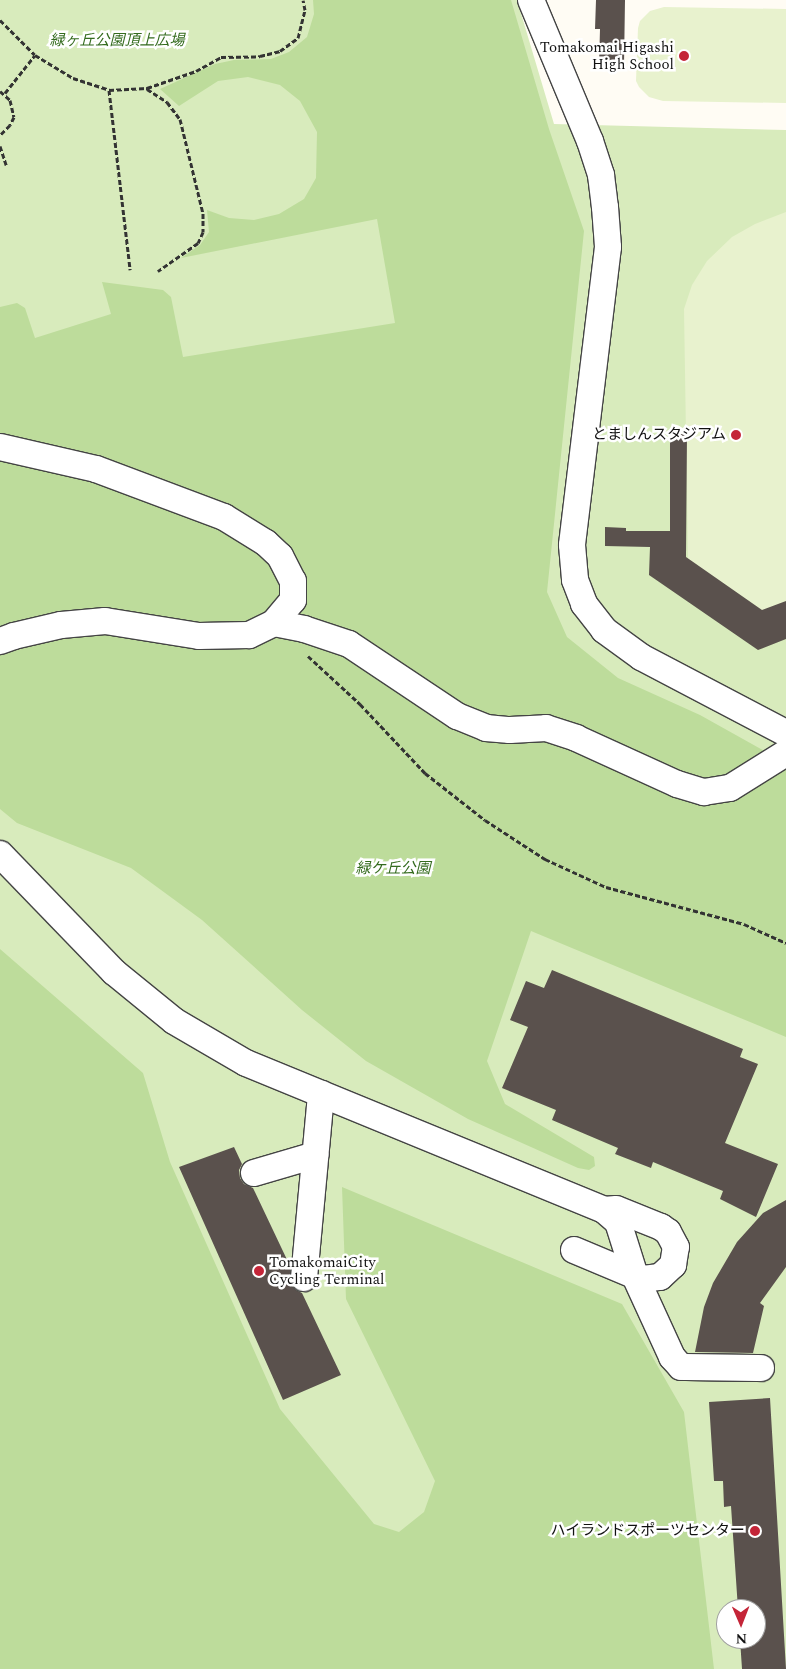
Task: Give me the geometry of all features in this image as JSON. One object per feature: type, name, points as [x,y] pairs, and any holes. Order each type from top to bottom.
[{"type":"street","points":[[531,0],[590,141],[601,175],[605,207],[608,247],[572,545],[575,580],[584,604],[611,636],[641,657],[786,733]]},
{"type":"street","points":[[0,447],[96,469],[224,517],[266,543],[280,556],[294,581],[293,600],[274,623],[248,635],[199,636],[105,621],[62,625],[0,641]]},
{"type":"street","points":[[274,623],[304,629],[349,644],[457,716],[486,728],[510,730],[546,728],[576,738],[677,784],[704,792],[730,788],[786,753]]},
{"type":"street","points":[[0,854],[114,972],[174,1021],[246,1063],[598,1208],[618,1222],[635,1276],[672,1357],[681,1366],[761,1368]]},
{"type":"street","points":[[304,1278],[321,1094]]},
{"type":"street","points":[[254,1173],[316,1155]]},
{"type":"street","points":[[598,1208],[616,1209],[662,1227],[674,1239],[676,1256],[668,1272],[652,1280],[635,1276],[574,1250],[590,1251],[598,1247],[607,1233],[605,1216],[598,1208]]},
{"type":"path","points":[[0,20],[35,55],[73,78],[109,90],[147,88],[196,71],[221,57],[260,56],[280,51],[298,38],[305,10],[303,0]]},
{"type":"path","points":[[5,93],[35,55]]},
{"type":"path","points":[[147,88],[167,102],[180,119],[203,213],[203,232],[198,243],[158,271]]},
{"type":"path","points":[[109,90],[130,270]]},
{"type":"path","points":[[0,91],[5,93],[13,108],[14,117],[10,125],[0,135]]},
{"type":"path","points":[[0,146],[6,165]]},
{"type":"path","points":[[306,655],[360,704],[425,773],[485,820],[545,859],[606,886],[744,924],[786,942]]},
{"type":"green space","name":"緑ケ丘公園","points":[[0,0],[517,0],[554,124],[786,130],[786,1669],[0,1669]]},
{"type":"green space","points":[[313,0],[511,0],[549,129],[584,231],[547,592],[567,637],[618,678],[700,715],[786,763],[786,1037],[531,931],[487,1061],[505,1104],[594,1157],[595,1166],[589,1170],[578,1168],[468,1119],[366,1061],[302,1010],[202,920],[131,868],[17,823],[0,809],[0,307],[17,303],[25,308],[35,338],[111,314],[102,282],[163,290],[171,297],[183,357],[395,323],[377,219],[181,258],[200,245],[209,232],[207,210],[229,218],[254,220],[279,214],[304,199],[316,178],[317,132],[300,101],[280,85],[248,77],[218,81],[179,106],[160,89],[215,64],[234,60],[271,59],[289,52],[307,37],[314,14]]},
{"type":"green space","points":[[664,7],[786,9],[786,103],[663,101],[649,97],[636,81],[638,28],[640,21],[650,11]]},
{"type":"green space","name":"とましんスタジアム","points":[[786,212],[786,604],[759,614],[688,560],[684,309],[692,285],[707,261],[732,237],[755,224]]},
{"type":"green space","points":[[0,949],[143,1073],[170,1162],[280,1409],[374,1524],[399,1532],[424,1512],[435,1481],[346,1299],[342,1187],[622,1304],[684,1412],[714,1669],[0,1669]]},
{"type":"building","points":[[596,0],[625,0],[624,65],[599,65],[600,29],[595,29]]},
{"type":"building","points":[[670,434],[687,434],[686,557],[762,610],[786,601],[786,639],[758,650],[649,575],[650,547],[605,546],[605,527],[626,528],[626,531],[670,531]]},
{"type":"building","points":[[552,970],[743,1049],[740,1057],[758,1064],[725,1143],[778,1164],[756,1217],[720,1199],[723,1191],[653,1162],[651,1168],[615,1154],[618,1148],[552,1120],[556,1110],[502,1088],[528,1027],[510,1020],[526,981],[544,988]]},
{"type":"building","name":"TomakomaiCity Cycling Terminal","points":[[234,1147],[242,1164],[239,1170],[240,1178],[244,1184],[253,1188],[290,1266],[291,1285],[302,1293],[341,1375],[283,1400],[179,1167]]},
{"type":"building","points":[[786,1200],[786,1267],[760,1303],[764,1306],[753,1353],[695,1352],[704,1307],[713,1283],[737,1242],[763,1213]]},
{"type":"building","name":"ハイランドスポーツセンター","points":[[770,1398],[786,1669],[742,1669],[741,1649],[766,1649],[766,1599],[737,1599],[731,1506],[724,1507],[723,1481],[714,1481],[709,1402]]},
{"type":"place","name":"Tomakomai Higashi High School","points":[[684,56]]},
{"type":"place","name":"とましんスタジアム","points":[[736,435]]},
{"type":"place","name":"TomakomaiCity Cycling Terminal","points":[[259,1271]]},
{"type":"place","name":"ハイランドスポーツセンター","points":[[755,1531]]},
{"type":"park label","name":"緑ヶ丘公園頂上広場","points":[[117,41]]}]
